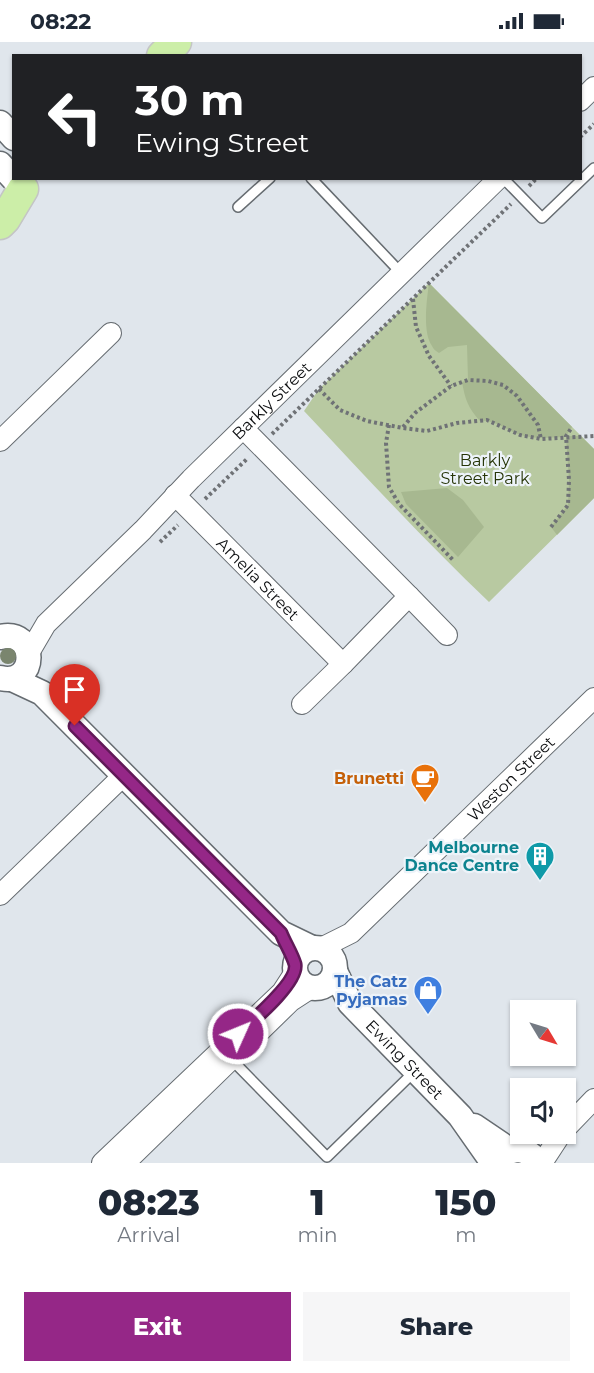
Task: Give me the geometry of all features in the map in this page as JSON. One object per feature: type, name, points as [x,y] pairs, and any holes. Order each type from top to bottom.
[{"type":"main road","points":[[164,54],[176,42]]},
{"type":"main road","points":[[0,224],[5,219],[19,189]]},
{"type":"street","points":[[582,99],[594,87]]},
{"type":"street","points":[[0,123],[12,136]]},
{"type":"street","points":[[0,164],[12,180]]},
{"type":"street","name":"Barkly Street","points":[[29,657],[46,624],[243,428],[499,180]]},
{"type":"street","points":[[0,441],[111,333]]},
{"type":"street","points":[[243,428],[447,635]]},
{"type":"street","name":"Amelia Street","points":[[175,495],[343,664]]},
{"type":"street","points":[[302,704],[409,596]]},
{"type":"street","name":"Barkly Street","points":[[4,636],[46,624]]},
{"type":"street","points":[[4,636],[23,642],[29,657],[23,673],[4,679]]},
{"type":"street","name":"Ewing Street","points":[[29,657],[42,693]]},
{"type":"street","name":"Ewing Street","points":[[4,679],[42,693],[460,1116],[518,1159]]},
{"type":"street","name":"Weston Street","points":[[131,1150],[282,992],[315,968],[594,698]]},
{"type":"street","points":[[0,895],[124,775]]},
{"type":"street","name":"Weston Street","points":[[102,1163],[131,1150],[232,1060],[291,1001],[315,968]]},
{"type":"street","points":[[576,1117],[594,1099]]},
{"type":"street","points":[[518,1159],[538,1144]]},
{"type":"street","points":[[518,1159],[541,1144]]},
{"type":"lane","points":[[582,180],[594,168]]},
{"type":"lane","points":[[238,207],[268,180]]},
{"type":"lane","points":[[313,180],[402,274]]},
{"type":"lane","points":[[503,180],[542,218],[582,180]]},
{"type":"lane","points":[[232,1060],[327,1157],[416,1070]]},
{"type":"path","points":[[582,135],[594,124]]},
{"type":"path","points":[[158,545],[535,180]]},
{"type":"path","points":[[413,298],[416,327],[429,356],[451,386]]},
{"type":"path","points":[[402,428],[416,413],[451,386],[468,380],[488,381],[503,385],[518,396],[538,425],[541,439]]},
{"type":"path","points":[[319,389],[340,410],[367,421],[402,428],[427,431],[457,423],[488,420],[520,435],[541,439],[594,436]]},
{"type":"path","points":[[388,425],[386,443],[389,487],[399,504],[454,561]]},
{"type":"path","points":[[551,527],[568,506],[566,436],[572,427]]},
{"type":"green space","name":"Barkly Street Park","points":[[429,283],[594,449],[594,498],[489,602],[418,532],[304,411],[319,389]]},
{"type":"green space","points":[[429,283],[572,427],[566,436],[581,436],[594,449],[594,498],[557,535],[551,527],[568,505],[566,437],[527,437],[491,422],[480,421],[468,403],[462,382],[468,380],[467,345],[448,347],[439,353],[429,340],[426,315]]},
{"type":"green space","points":[[447,488],[463,500],[484,527],[458,557],[406,504],[401,492]]},
{"type":"place","name":"Brunetti","points":[[425,804]]},
{"type":"place","name":"Melbourne Dance Centre","points":[[540,882]]},
{"type":"place","name":"The Catz Pyjamas","points":[[428,1016]]},
{"type":"route","points":[[75,726],[281,933],[295,965],[295,972],[282,992],[238,1034]]}]
